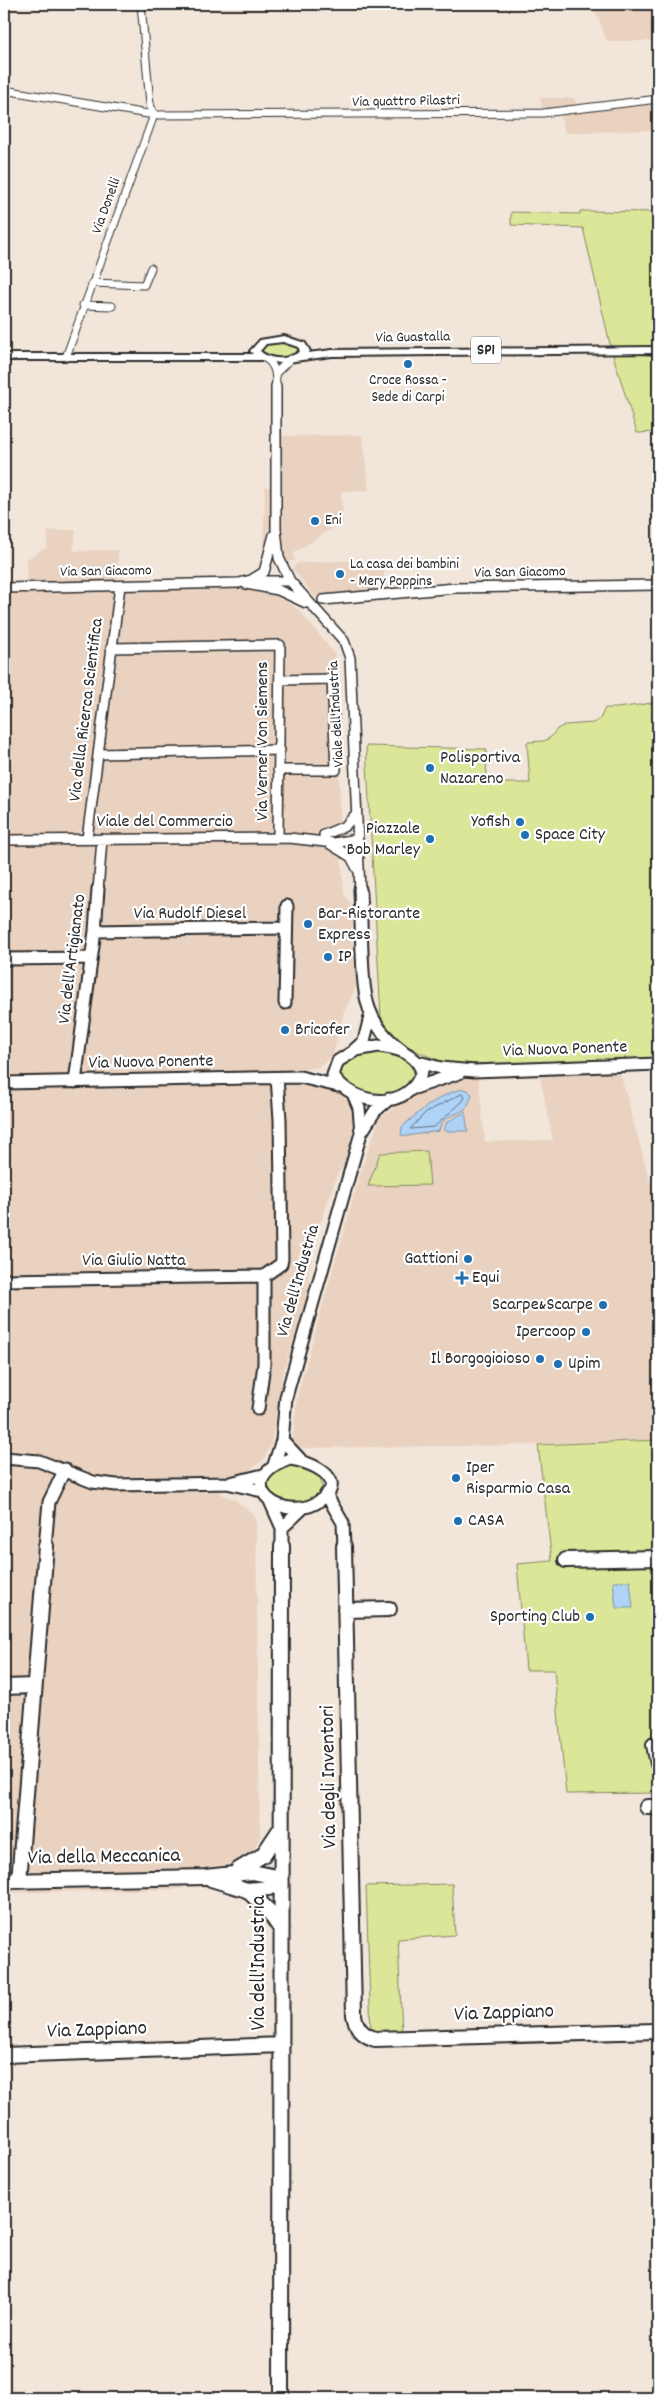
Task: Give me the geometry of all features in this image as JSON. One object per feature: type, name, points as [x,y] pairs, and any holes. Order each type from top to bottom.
[{"type":"main road","name":"Via Guastalla","points":[[256,348],[263,342],[276,340],[297,342],[304,348],[332,353]]},
{"type":"main road","points":[[230,358],[256,348],[256,353],[264,358]]},
{"type":"main road","points":[[294,358],[302,354],[304,348]]},
{"type":"main road","name":"Via Guastalla","points":[[264,358],[294,358],[332,353],[658,351]]},
{"type":"main road","points":[[4,357],[264,358]]},
{"type":"street","points":[[141,4],[150,104],[154,115]]},
{"type":"street","name":"Via quattro Pilastri","points":[[4,90],[154,115],[543,113],[658,99]]},
{"type":"street","name":"Via Donelli","points":[[66,357],[83,305],[118,218],[154,115]]},
{"type":"street","points":[[92,283],[144,285],[151,268]]},
{"type":"street","points":[[83,305],[112,306]]},
{"type":"street","points":[[264,358],[271,362],[276,373],[294,358]]},
{"type":"street","name":"Viale dell'Industria","points":[[276,373],[276,529],[279,558],[290,581],[344,641],[350,658],[364,994],[370,1017],[386,1039],[403,1051]]},
{"type":"street","name":"Via San Giacomo","points":[[250,581],[262,576],[267,570],[276,529]]},
{"type":"street","name":"Via San Giacomo","points":[[239,583],[250,581],[290,581]]},
{"type":"street","name":"Via San Giacomo","points":[[4,588],[239,583],[277,586],[290,581]]},
{"type":"street","name":"Via San Giacomo","points":[[323,600],[455,588],[658,585]]},
{"type":"street","name":"Via della Ricerca Scientifica","points":[[88,839],[120,586]]},
{"type":"street","name":"Via San Giacomo","points":[[263,586],[278,590],[314,606]]},
{"type":"street","name":"Via Verner Von Siemens","points":[[111,648],[280,645],[278,838]]},
{"type":"street","points":[[278,770],[336,770],[332,679],[280,680]]},
{"type":"street","points":[[98,754],[280,750]]},
{"type":"street","points":[[356,814],[345,826],[325,839],[350,857],[358,872]]},
{"type":"street","name":"Viale del Commercio","points":[[4,840],[289,838],[325,839],[342,843],[357,839]]},
{"type":"street","name":"Via dell'Artigianato","points":[[75,1082],[95,931],[102,839]]},
{"type":"street","points":[[285,1003],[285,928],[288,920],[287,906]]},
{"type":"street","name":"Via Rudolf Diesel","points":[[95,931],[285,928]]},
{"type":"street","points":[[4,959],[91,958]]},
{"type":"street","name":"Viale dell'Industria","points":[[354,1050],[364,1041],[370,1017]]},
{"type":"street","points":[[378,1046],[403,1051],[418,1062],[422,1076],[413,1089],[403,1096],[371,1100],[354,1096],[338,1086],[333,1075],[335,1065],[346,1054],[354,1050],[378,1046]]},
{"type":"street","name":"Via Nuova Ponente","points":[[418,1062],[441,1068],[474,1071],[658,1064]]},
{"type":"street","name":"Via Nuova Ponente","points":[[300,1078],[324,1071],[335,1065]]},
{"type":"street","name":"Via Nuova Ponente","points":[[413,1089],[440,1078],[474,1071]]},
{"type":"street","points":[[258,1409],[264,1364],[264,1276],[281,1264],[282,1259],[280,1119],[277,1078]]},
{"type":"street","name":"Via Nuova Ponente","points":[[4,1087],[75,1082],[277,1078],[300,1078],[338,1086]]},
{"type":"street","name":"Via dell'Industria","points":[[354,1096],[359,1108],[361,1134]]},
{"type":"street","name":"Via dell'Industria","points":[[274,1465],[282,1440],[286,1397],[361,1134],[375,1111],[389,1099]]},
{"type":"street","name":"Via Giulio Natta","points":[[4,1280],[264,1276]]},
{"type":"street","points":[[282,1440],[300,1459]]},
{"type":"street","points":[[4,1458],[39,1461],[65,1469],[93,1482],[104,1484],[230,1483],[263,1475]]},
{"type":"street","points":[[300,1459],[310,1461],[326,1472],[330,1483],[326,1494],[315,1504],[305,1507],[286,1508],[270,1502],[262,1491],[260,1483],[263,1475],[274,1465],[282,1461],[300,1459]]},
{"type":"street","points":[[19,1880],[49,1502],[65,1469]]},
{"type":"street","points":[[230,1483],[262,1491]]},
{"type":"street","name":"Via degli Inventori","points":[[326,1494],[343,1523],[354,2016],[358,2029]]},
{"type":"street","name":"Via dell'Industria","points":[[270,1502],[282,1528],[281,2398]]},
{"type":"street","points":[[305,1507],[327,1512],[343,1523]]},
{"type":"street","points":[[282,1528],[305,1507]]},
{"type":"street","points":[[566,1560],[658,1558]]},
{"type":"street","points":[[345,1610],[389,1609]]},
{"type":"street","points":[[4,1687],[34,1686]]},
{"type":"street","points":[[654,1745],[658,1764]]},
{"type":"street","name":"Via della Meccanica","points":[[205,1877],[236,1871],[258,1861],[273,1846],[281,1827]]},
{"type":"street","name":"Via della Meccanica","points":[[4,1881],[205,1877],[262,1873],[272,1876],[281,1882],[276,1886],[262,1890],[247,1890],[205,1877]]},
{"type":"street","name":"Via della Meccanica","points":[[247,1890],[268,1910],[282,1930]]},
{"type":"street","name":"Via Zappiano","points":[[358,2029],[367,2037],[375,2039],[657,2031]]},
{"type":"street","name":"Via Zappiano","points":[[4,2055],[282,2045]]},
{"type":"shaded area","points":[[597,4],[658,4],[658,41],[607,41],[594,7]]},
{"type":"shaded area","points":[[540,98],[574,98],[578,108],[543,112]]},
{"type":"shaded area","points":[[658,101],[658,130],[565,133],[560,113]]},
{"type":"shaded area","points":[[362,435],[369,490],[341,491],[343,522],[293,553],[295,561],[263,562],[265,487],[274,487],[273,436]]},
{"type":"shaded area","points":[[76,530],[73,551],[118,550],[117,580],[26,583],[27,559],[47,547],[48,531]]},
{"type":"shaded area","name":"La casa dei bambini - Mery Poppins","points":[[359,560],[367,562],[372,567],[384,566],[384,579],[376,581],[377,592],[316,598],[292,568],[298,563]]},
{"type":"shaded area","points":[[236,588],[264,591],[286,601],[298,609],[334,653],[337,676],[341,857],[344,894],[351,904],[356,987],[344,1012],[333,1055],[319,1067],[305,1069],[305,1083],[325,1086],[339,1093],[351,1103],[354,1117],[349,1158],[337,1175],[317,1233],[309,1270],[308,1292],[282,1376],[271,1445],[263,1460],[250,1470],[233,1476],[221,1476],[221,1494],[234,1499],[253,1514],[256,1524],[260,1837],[255,1848],[243,1859],[228,1864],[183,1870],[182,1889],[4,1893],[4,592]]},
{"type":"shaded area","points":[[619,1069],[658,1211],[658,1440],[526,1445],[292,1448],[297,1397],[363,1164],[380,1118],[400,1103],[428,1087],[463,1076],[478,1075],[485,1142],[553,1140],[539,1072]]},
{"type":"green space","points":[[580,211],[658,212],[658,348],[611,348],[583,228],[511,225],[511,212],[580,214]]},
{"type":"green space","points":[[282,341],[296,345],[300,352],[290,357],[274,358],[260,351],[260,348],[267,343]]},
{"type":"green space","points":[[612,352],[658,356],[658,432],[637,433]]},
{"type":"green space","points":[[658,697],[658,1061],[449,1064],[419,1052],[401,1042],[386,1027],[381,1017],[366,746],[486,749],[487,783],[530,783],[527,742],[544,741],[551,737],[557,729],[565,725],[593,723],[600,719],[605,708],[652,703]]},
{"type":"green space","points":[[372,1049],[396,1052],[406,1059],[415,1067],[416,1074],[413,1081],[406,1087],[396,1091],[375,1096],[359,1092],[340,1078],[340,1071],[345,1061],[354,1055]]},
{"type":"green space","points":[[427,1151],[430,1185],[368,1186],[380,1153]]},
{"type":"green space","name":"Sporting Club","points":[[658,1440],[658,1793],[566,1794],[554,1670],[526,1670],[517,1564],[552,1561],[538,1445]]},
{"type":"green space","points":[[291,1464],[301,1464],[321,1477],[322,1490],[316,1497],[309,1501],[294,1504],[279,1499],[266,1488],[269,1475]]},
{"type":"green space","points":[[452,1884],[455,1935],[398,1939],[402,2034],[371,2034],[366,1886]]},
{"type":"water","points":[[462,1089],[468,1090],[472,1095],[468,1105],[464,1110],[445,1120],[440,1126],[439,1131],[406,1136],[401,1135],[402,1127],[437,1099]]},
{"type":"water","points":[[465,1112],[468,1131],[444,1131],[447,1122]]},
{"type":"water","points":[[613,1581],[630,1581],[633,1608],[616,1608]]},
{"type":"place","name":"Croce Rossa - Sede di Carpi","points":[[408,364]]},
{"type":"place","name":"Eni","points":[[315,521]]},
{"type":"place","name":"La casa dei bambini - Mery Poppins","points":[[340,574]]},
{"type":"place","name":"Polisportiva Nazareno","points":[[430,768]]},
{"type":"place","name":"Yofish","points":[[520,822]]},
{"type":"place","name":"Space City","points":[[525,835]]},
{"type":"place","name":"Piazzale Bob Marley","points":[[430,839]]},
{"type":"place","name":"Bar-Ristorante Express","points":[[308,924]]},
{"type":"place","name":"IP","points":[[328,957]]},
{"type":"place","name":"Bricofer","points":[[285,1030]]},
{"type":"place","name":"Gattioni","points":[[468,1259]]},
{"type":"place","name":"Equi","points":[[462,1278]]},
{"type":"place","name":"Scarpe&Scarpe","points":[[603,1305]]},
{"type":"place","name":"Ipercoop","points":[[586,1332]]},
{"type":"place","name":"Il Borgogioioso","points":[[540,1359]]},
{"type":"place","name":"Upim","points":[[558,1364]]},
{"type":"place","name":"Iper Risparmio Casa","points":[[456,1478]]},
{"type":"place","name":"CASA","points":[[458,1521]]},
{"type":"place","name":"Sporting Club","points":[[590,1617]]}]
